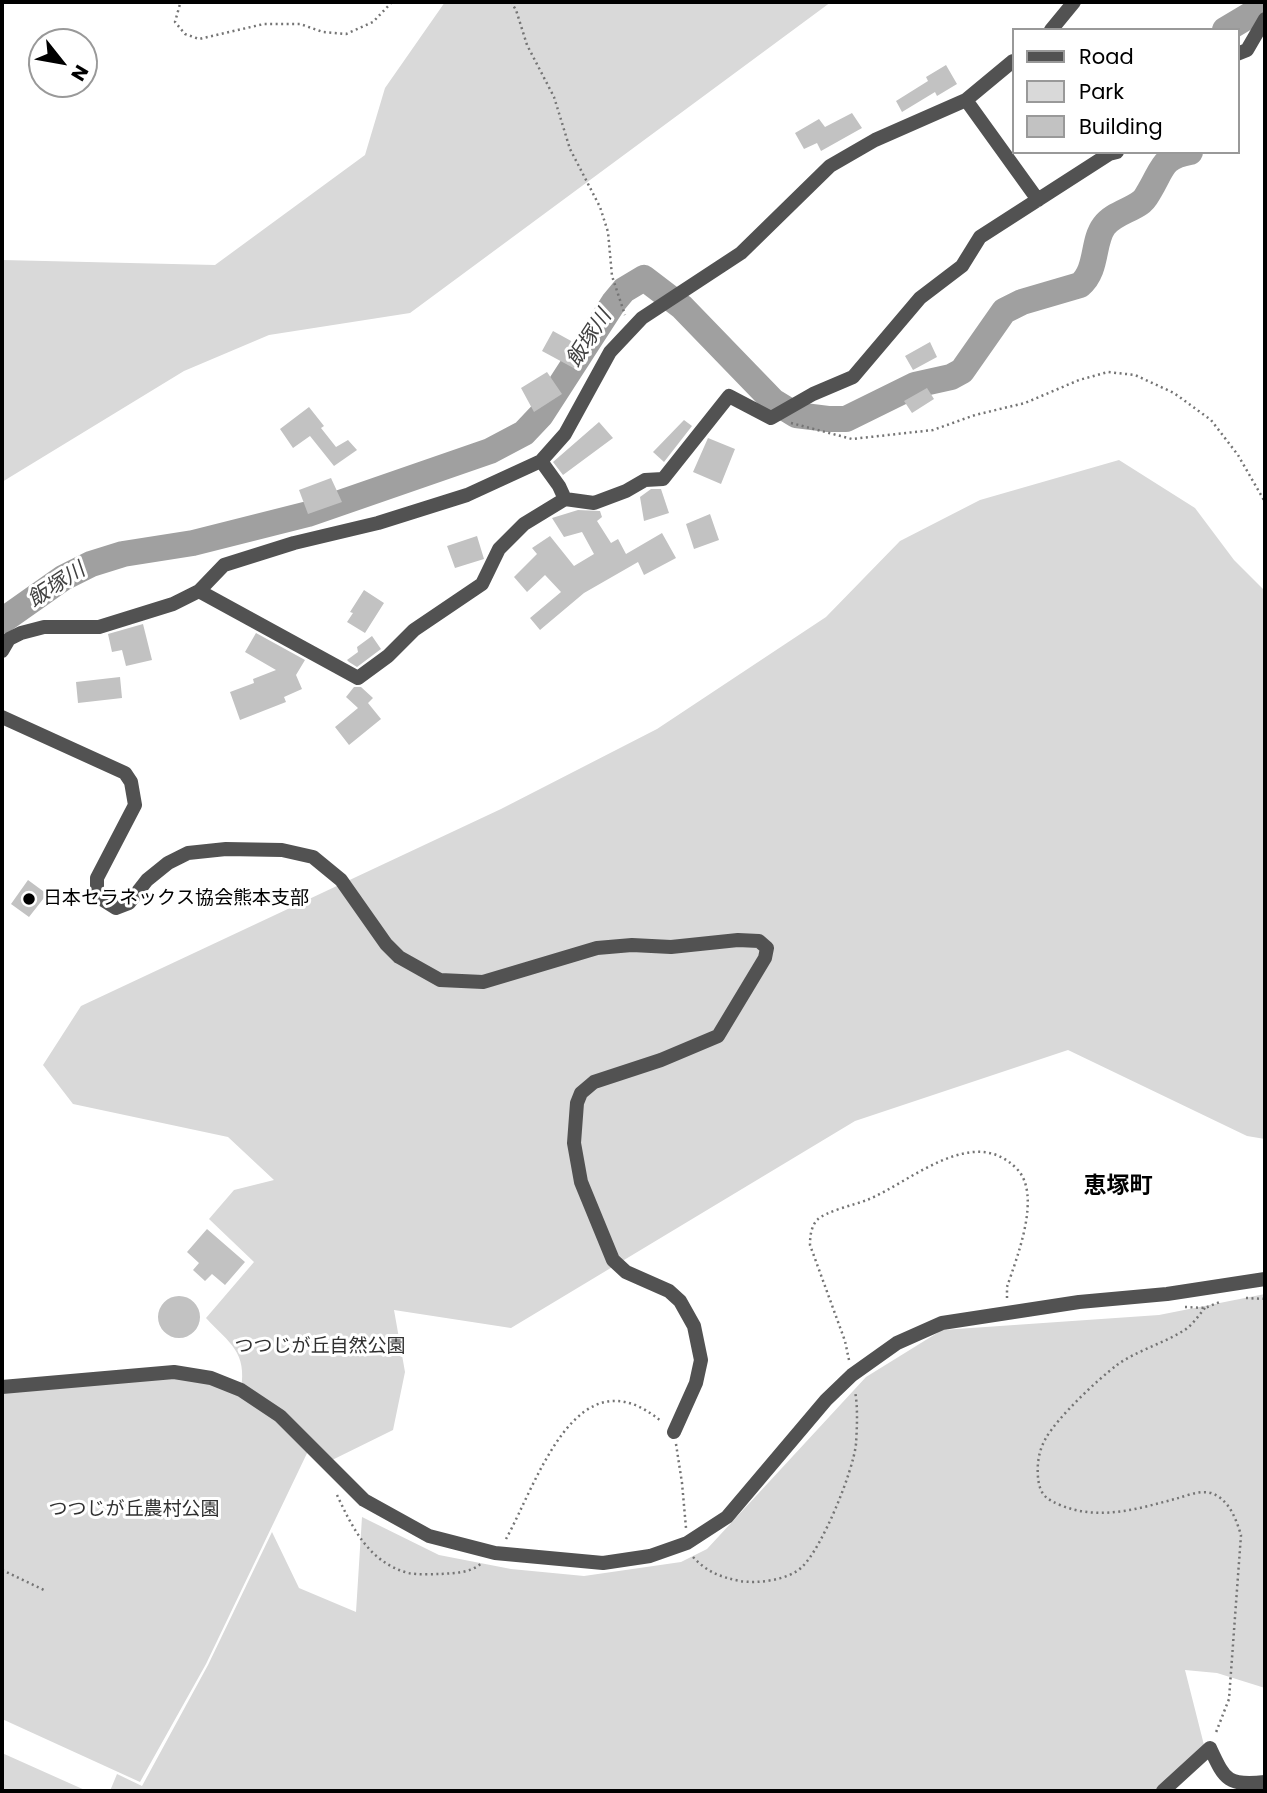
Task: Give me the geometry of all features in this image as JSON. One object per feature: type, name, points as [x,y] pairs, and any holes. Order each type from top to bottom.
[{"type":"street","points":[[1053,28],[1074,2]]},
{"type":"street","points":[[1239,53],[1247,50],[1265,19]]},
{"type":"street","points":[[2,651],[9,639],[21,632],[44,627],[99,627],[173,604],[198,592],[224,565],[294,543],[378,523],[467,495],[541,461],[565,434],[610,352],[642,318],[741,253],[830,166],[875,139],[966,100],[1012,62]]},
{"type":"street","points":[[966,100],[1038,200]]},
{"type":"street","points":[[198,592],[358,678],[388,656],[414,630],[482,584],[499,549],[524,524],[565,499],[594,503],[626,491],[645,480],[663,479],[729,396],[771,418],[813,394],[853,377],[920,298],[962,266],[980,237],[1109,154]]},
{"type":"street","points":[[541,461],[565,499]]},
{"type":"street","points":[[2,717],[125,773],[131,782],[135,805],[97,877],[95,887],[97,895],[117,908],[129,903],[147,880],[168,863],[188,853],[226,849],[282,850],[313,857],[341,880],[386,944],[399,957],[440,980],[483,982],[597,948],[632,945],[671,947],[738,940],[759,941],[767,948],[765,958],[718,1036],[661,1060],[594,1082],[581,1093],[577,1104],[574,1143],[581,1182],[614,1260],[626,1272],[669,1291],[680,1301],[694,1326],[701,1360],[696,1383],[674,1432]]},
{"type":"street","points":[[2,1387],[174,1372],[211,1378],[241,1390],[280,1416],[364,1500],[429,1536],[495,1553],[603,1563],[650,1556],[687,1543],[727,1517],[826,1400],[852,1375],[897,1343],[942,1323],[1079,1302],[1167,1294],[1265,1279]]},
{"type":"street","points":[[1164,1791],[1210,1748],[1223,1775],[1233,1782],[1265,1782]]},
{"type":"path","points":[[184,2],[180,4],[174,22],[185,34],[199,39],[264,24],[300,24],[323,32],[346,34],[373,22],[392,2]]},
{"type":"path","points":[[511,2],[527,45],[554,97],[569,149],[600,207],[608,232],[612,276],[631,330]]},
{"type":"path","points":[[771,418],[852,439],[933,430],[975,415],[1025,402],[1079,380],[1108,372],[1135,375],[1174,393],[1211,420],[1238,455],[1265,502]]},
{"type":"path","points":[[1210,1748],[1229,1699],[1241,1535],[1235,1515],[1212,1493],[1199,1492],[1125,1513],[1072,1510],[1052,1502],[1042,1494],[1038,1461],[1045,1438],[1069,1410],[1118,1365],[1185,1330],[1205,1308],[1231,1298]]},
{"type":"path","points":[[1241,1298],[1265,1298]]},
{"type":"path","points":[[334,1488],[349,1521],[367,1549],[384,1561],[409,1573],[461,1573],[477,1568],[502,1547],[554,1447],[577,1416],[595,1404],[611,1400],[628,1402],[647,1409],[674,1432]]},
{"type":"path","points":[[2,1570],[44,1590]]},
{"type":"green space","points":[[445,2],[831,2],[410,313],[269,335],[184,371],[2,482],[2,260],[215,265],[365,155],[385,88]]},
{"type":"green space","points":[[1119,460],[1195,508],[1234,560],[1265,591],[1265,1139],[1247,1136],[1068,1050],[855,1121],[511,1328],[394,1310],[405,1372],[393,1430],[326,1463],[310,1447],[206,1664],[140,1782],[2,1719],[2,1387],[174,1372],[241,1390],[239,1357],[235,1349],[206,1318],[254,1262],[209,1219],[234,1190],[274,1180],[228,1137],[73,1104],[43,1065],[81,1006],[501,809],[657,729],[826,617],[900,541],[980,500]]},
{"type":"green space","points":[[1265,1294],[1265,1688],[1217,1673],[1185,1670],[1204,1745],[1156,1791],[110,1791],[117,1774],[142,1786],[208,1665],[272,1532],[299,1588],[356,1612],[362,1517],[439,1555],[511,1569],[584,1576],[681,1562],[707,1549],[866,1377],[942,1330],[1159,1315]]},
{"type":"green space","points":[[2,1753],[87,1791],[2,1791]]},
{"type":"building","points":[[946,65],[957,84],[937,96],[935,92],[902,112],[896,101],[928,81],[926,77]]},
{"type":"building","points":[[852,113],[862,128],[821,151],[817,143],[804,149],[795,133],[819,119],[825,127]]},
{"type":"building","points":[[553,331],[573,342],[578,333],[594,344],[579,371],[542,351]]},
{"type":"building","points":[[930,342],[937,357],[913,370],[905,356]]},
{"type":"building","points":[[547,372],[562,394],[534,412],[521,388]]},
{"type":"building","points":[[927,388],[934,399],[912,413],[904,401]]},
{"type":"building","points":[[309,407],[336,447],[348,440],[357,450],[334,466],[310,436],[293,448],[280,429]]},
{"type":"building","points":[[684,420],[692,426],[664,462],[653,452]]},
{"type":"building","points":[[599,422],[613,438],[563,475],[553,462]]},
{"type":"building","points":[[708,438],[735,449],[721,484],[693,472]]},
{"type":"building","points":[[331,478],[342,502],[308,514],[299,490]]},
{"type":"building","points":[[651,489],[661,489],[669,513],[644,521],[640,497]]},
{"type":"building","points":[[578,510],[600,511],[602,517],[597,521],[611,543],[618,539],[626,554],[662,533],[676,558],[644,575],[638,562],[584,593],[540,630],[530,618],[561,592],[545,575],[527,592],[514,577],[537,554],[532,548],[550,536],[574,566],[594,554],[582,532],[564,537],[552,518]]},
{"type":"building","points":[[710,514],[719,540],[694,549],[686,524]]},
{"type":"building","points":[[477,536],[484,559],[455,568],[447,546]]},
{"type":"building","points":[[364,590],[384,603],[365,633],[347,622]]},
{"type":"building","points":[[143,624],[152,660],[126,666],[122,650],[112,652],[108,634]]},
{"type":"building","points":[[256,633],[305,660],[296,675],[302,689],[284,697],[286,702],[240,720],[230,692],[254,683],[253,679],[276,670],[245,652]]},
{"type":"building","points":[[372,636],[381,649],[357,667],[349,662],[347,660],[358,652],[357,647]]},
{"type":"building","points":[[120,677],[122,698],[78,703],[76,682]]},
{"type":"building","points":[[354,687],[361,687],[373,698],[368,703],[381,719],[349,745],[335,727],[358,708],[346,697]]},
{"type":"building","name":"日本セラネックス協会熊本支部","points":[[28,880],[47,894],[29,917],[11,904]]},
{"type":"building","points":[[207,1229],[245,1262],[225,1285],[212,1274],[205,1281],[193,1270],[199,1263],[187,1252]]},
{"type":"building","points":[[179,1296],[194,1302],[200,1317],[194,1332],[179,1338],[164,1332],[158,1317],[164,1302]]},
{"type":"waterway","name":"飯塚川","points":[[1228,28],[1260,9],[1265,2]]},
{"type":"waterway","name":"飯塚川","points":[[2,621],[63,578],[91,564],[123,554],[193,543],[308,514],[490,451],[524,433],[541,415],[614,302],[624,290],[644,278],[682,307],[773,401],[796,415],[846,419],[915,385],[951,377],[962,371],[1004,311],[1022,302],[1080,285],[1090,272],[1104,226],[1112,218],[1143,200],[1168,160],[1181,154]]},
{"type":"place","name":"日本セラネックス協会熊本支部","points":[[29,899]]},
{"type":"district","name":"恵塚町","points":[[1118,1187]]},
{"type":"park label","name":"つつじが丘自然公園","points":[[320,1347]]},
{"type":"park label","name":"つつじが丘農村公園","points":[[134,1510]]}]
